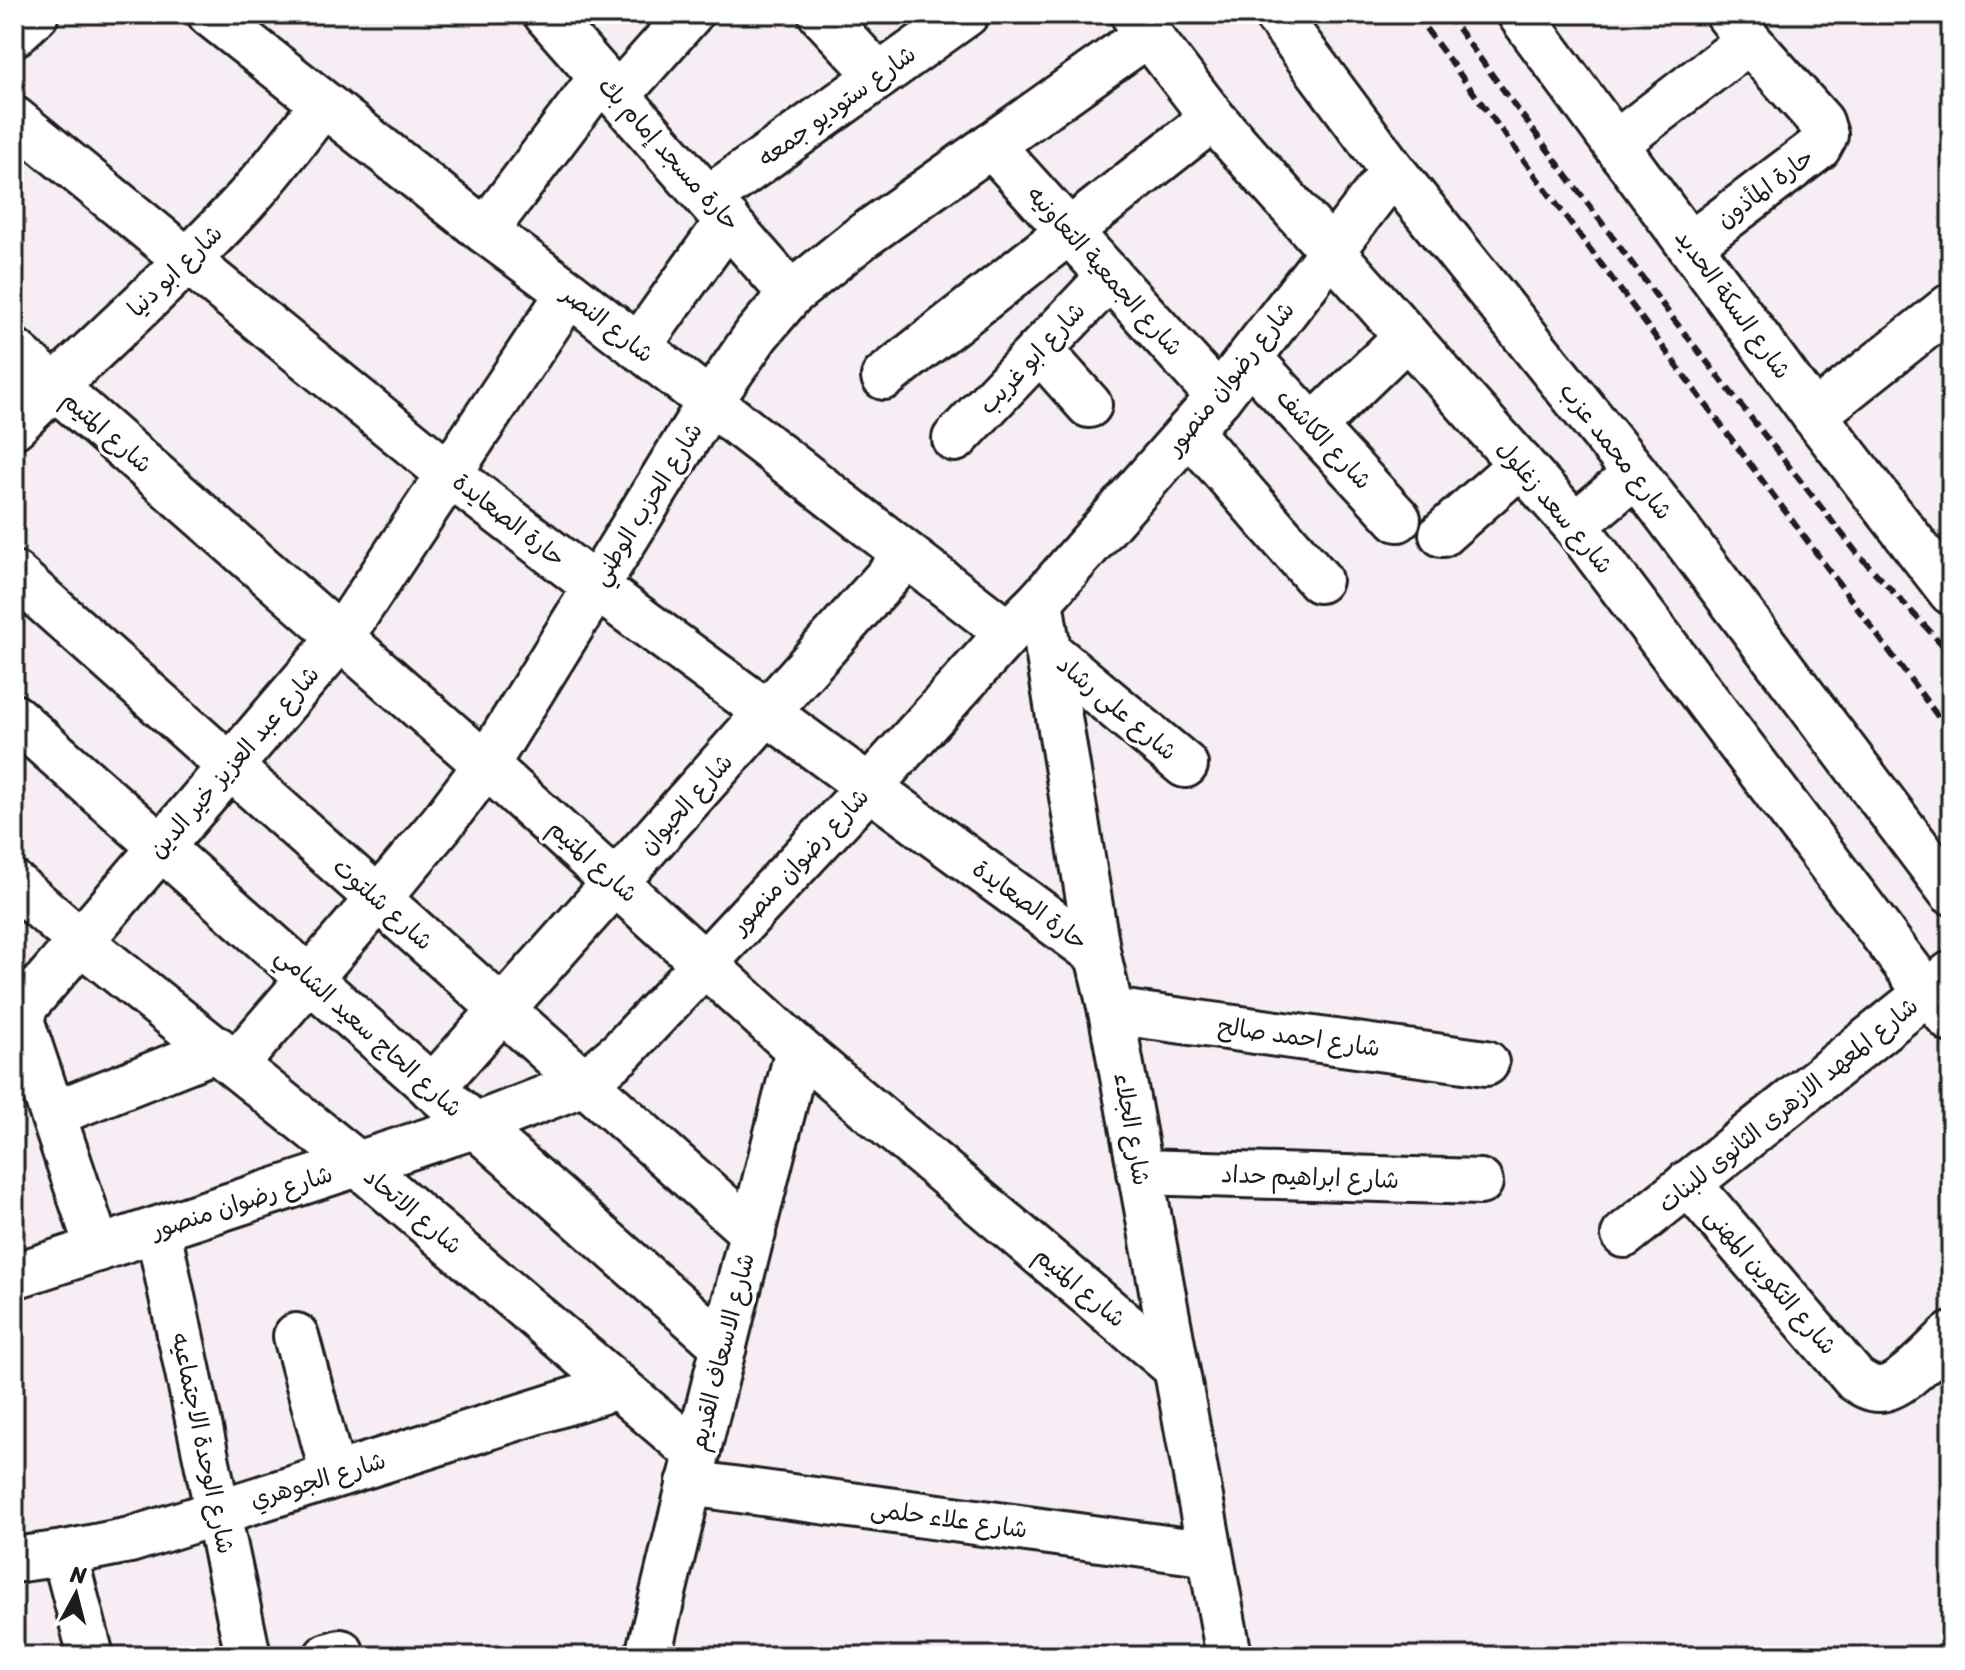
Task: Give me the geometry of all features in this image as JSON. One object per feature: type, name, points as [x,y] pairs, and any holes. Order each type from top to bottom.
[{"type":"street","points":[[14,34],[36,14]]},
{"type":"street","name":"حارة مسجد إمام بك","points":[[546,14],[791,294]]},
{"type":"street","points":[[485,231],[610,86],[690,14]]},
{"type":"street","points":[[821,14],[879,76]]},
{"type":"street","name":"شارع ستوديو جمعه","points":[[638,347],[718,210],[879,76],[966,14]]},
{"type":"street","name":"شارع محمد عزب","points":[[1276,14],[1393,171],[1636,474],[1951,892]]},
{"type":"street","name":"شارع السكة الحديد","points":[[1520,14],[1814,415],[1951,592]]},
{"type":"street","name":"شارع النصر","points":[[229,19],[323,104],[1008,633]]},
{"type":"street","name":"شارع سعد زغلول","points":[[1141,24],[1213,118],[1575,525],[1943,996]]},
{"type":"street","name":"شارع الحزب الوطني","points":[[226,1056],[309,979],[442,823],[486,765],[710,402],[757,334],[791,294],[862,237],[991,145],[1141,24]]},
{"type":"street","points":[[1615,144],[1739,28]]},
{"type":"street","name":"حارة المأذون","points":[[1690,245],[1818,148],[1825,135],[1821,122],[1739,28]]},
{"type":"street","name":"شارع ابو دنيا","points":[[14,426],[188,260],[262,182],[323,104]]},
{"type":"street","points":[[884,377],[1213,118]]},
{"type":"street","name":"حارة الصعايدة","points":[[14,119],[449,474],[596,587],[1098,955]]},
{"type":"street","name":"شارع الجمعية التعاونيه","points":[[991,145],[1219,397]]},
{"type":"street","name":"شارع رضوان منصور","points":[[14,1276],[359,1165],[474,1126],[584,1083],[620,1053],[1040,601],[1219,397],[1393,171]]},
{"type":"street","name":"شارع ابو غريب","points":[[955,439],[1110,276]]},
{"type":"street","name":"شارع عبد العزيز خير الدين","points":[[98,1249],[22,1023],[23,1013],[31,997],[341,637],[569,293]]},
{"type":"street","points":[[1814,415],[1951,306]]},
{"type":"street","points":[[1313,427],[1407,336]]},
{"type":"street","points":[[1040,350],[1089,405]]},
{"type":"street","name":"شارع المتيم","points":[[14,351],[486,765],[798,1049],[1175,1367]]},
{"type":"street","name":"شارع الكاشف","points":[[1249,358],[1398,519]]},
{"type":"street","points":[[1189,431],[1319,580]]},
{"type":"street","points":[[1442,534],[1521,464]]},
{"type":"street","points":[[1575,525],[1636,474]]},
{"type":"street","name":"شارع الحيوان","points":[[432,1088],[907,555]]},
{"type":"street","name":"شارع شلتوت","points":[[14,574],[753,1233]]},
{"type":"street","name":"شارع الجلاء","points":[[1040,601],[1098,955],[1111,1011],[1229,1656]]},
{"type":"street","name":"شارع على رشاد","points":[[1048,651],[1185,765]]},
{"type":"street","name":"شارع الحاج سعيد الشامي","points":[[14,717],[724,1346]]},
{"type":"street","name":"شارع الاتحاد","points":[[14,884],[80,941],[359,1165],[618,1386],[692,1468]]},
{"type":"street","name":"شارع المعهد الازهرى الثانوى للبنات","points":[[1624,1235],[1688,1183],[1943,996]]},
{"type":"street","name":"شارع احمد صالح","points":[[1111,1011],[1486,1063]]},
{"type":"street","name":"شارع الاسعاف القديم","points":[[648,1656],[798,1049]]},
{"type":"street","points":[[53,1114],[226,1056]]},
{"type":"street","name":"شارع ابراهيم حداد","points":[[1140,1172],[1480,1182]]},
{"type":"street","name":"شارع التكوين المهنى","points":[[1688,1183],[1855,1379],[1866,1387],[1880,1389],[1893,1386],[1951,1335]]},
{"type":"street","name":"شارع الوحدة الاجتماعيه","points":[[158,1230],[248,1656]]},
{"type":"street","points":[[296,1336],[333,1475]]},
{"type":"street","name":"شارع الجوهري","points":[[14,1560],[130,1540],[618,1386]]},
{"type":"street","name":"شارع علاء حلمى","points":[[692,1468],[1210,1554]]},
{"type":"street","points":[[64,1553],[91,1656]]},
{"type":"railway","points":[[1415,14],[1951,734]]},
{"type":"railway","points":[[1447,14],[1671,316],[1857,553],[1951,654]]}]
